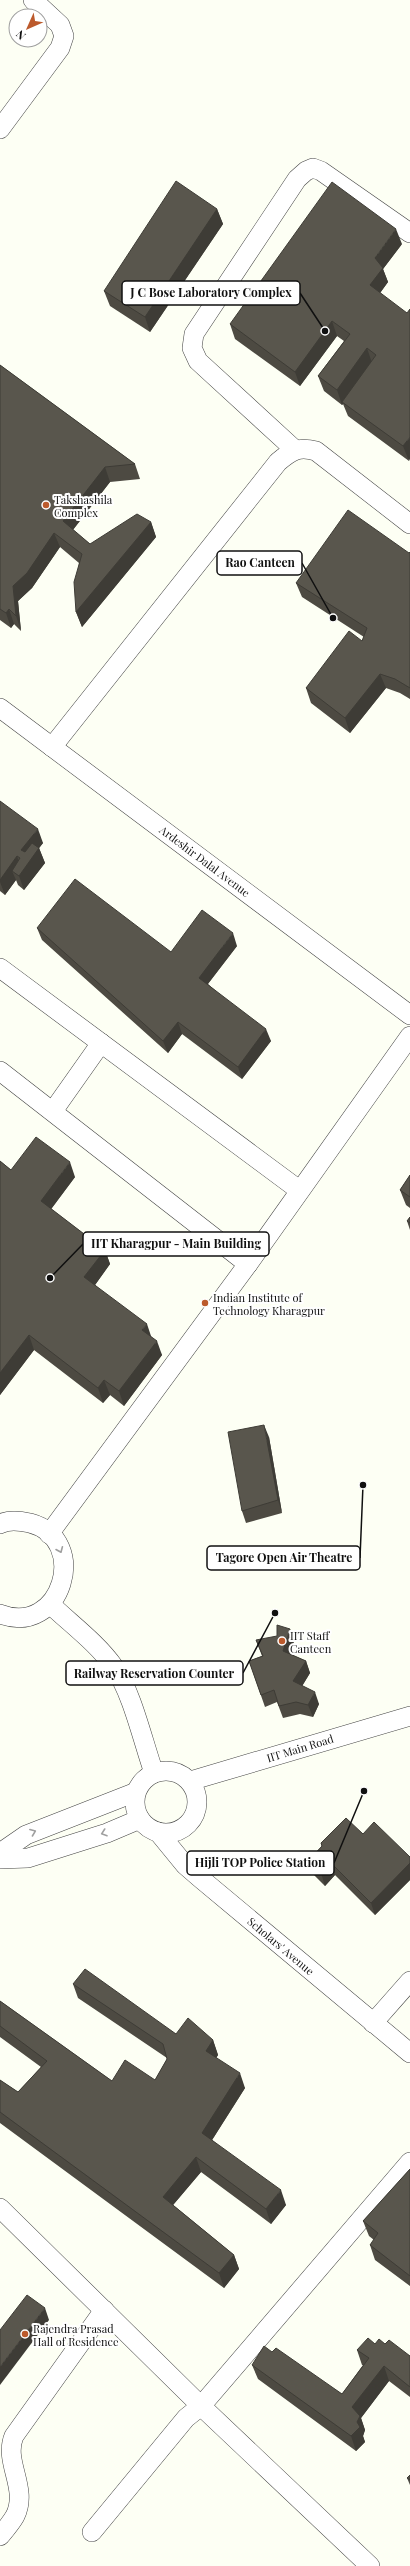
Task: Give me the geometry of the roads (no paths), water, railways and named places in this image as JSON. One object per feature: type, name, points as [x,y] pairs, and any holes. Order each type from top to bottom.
[{"type":"street","points":[[0,129],[60,48],[64,36],[60,25],[33,0]]},
{"type":"street","points":[[294,449],[198,361],[192,348],[194,334],[297,179],[306,171],[313,168],[321,171],[410,233]]},
{"type":"street","points":[[52,747],[278,462],[294,449],[305,448],[316,451],[410,524]]},
{"type":"street","name":"Ardeshir Dalal Avenue","points":[[0,708],[410,1014]]},
{"type":"street","points":[[0,968],[299,1190]]},
{"type":"street","points":[[49,1534],[248,1264],[299,1190],[410,1036]]},
{"type":"street","points":[[53,1111],[101,1043]]},
{"type":"street","points":[[0,1071],[248,1264]]},
{"type":"street","points":[[0,1524],[19,1521],[35,1525],[49,1534],[59,1546],[64,1562],[64,1577],[59,1592],[50,1604],[38,1613],[23,1618],[8,1617],[0,1614]]},
{"type":"street","points":[[50,1604],[100,1650],[114,1667],[125,1688],[154,1773]]},
{"type":"street","name":"IIT Main Road","points":[[190,1781],[410,1716]]},
{"type":"street","points":[[0,1853],[26,1835],[136,1792],[146,1778],[154,1773],[173,1771],[190,1781],[198,1799],[193,1818],[178,1831],[158,1832],[140,1819],[136,1811],[136,1792]]},
{"type":"street","points":[[0,1859],[28,1858],[140,1819]]},
{"type":"street","name":"Scholars' Avenue","points":[[158,1832],[185,1865],[410,2053]]},
{"type":"street","points":[[374,2023],[410,1981]]},
{"type":"street","points":[[92,2532],[186,2418],[201,2406],[410,2162]]},
{"type":"street","points":[[0,2208],[201,2406],[370,2566]]},
{"type":"street","points":[[0,2536],[15,2516],[19,2506],[18,2478],[11,2454],[11,2444],[14,2436],[104,2310]]},
{"type":"place","name":"J C Bose Laboratory Complex","points":[[325,331]]},
{"type":"place","name":"Takshashila Complex","points":[[46,505]]},
{"type":"place","name":"Rao Canteen","points":[[333,618]]},
{"type":"place","name":"IIT Kharagpur - Main Building","points":[[50,1278]]},
{"type":"place","name":"Indian Institute of Technology Kharagpur","points":[[205,1303]]},
{"type":"place","name":"Tagore Open Air Theatre","points":[[363,1485]]},
{"type":"place","name":"Railway Reservation Counter","points":[[275,1613]]},
{"type":"place","name":"IIT Staff Canteen","points":[[282,1641]]},
{"type":"place","name":"Hijli TOP Police Station","points":[[364,1791]]},
{"type":"place","name":"Rajendra Prasad Hall of Residence","points":[[25,2334]]}]
